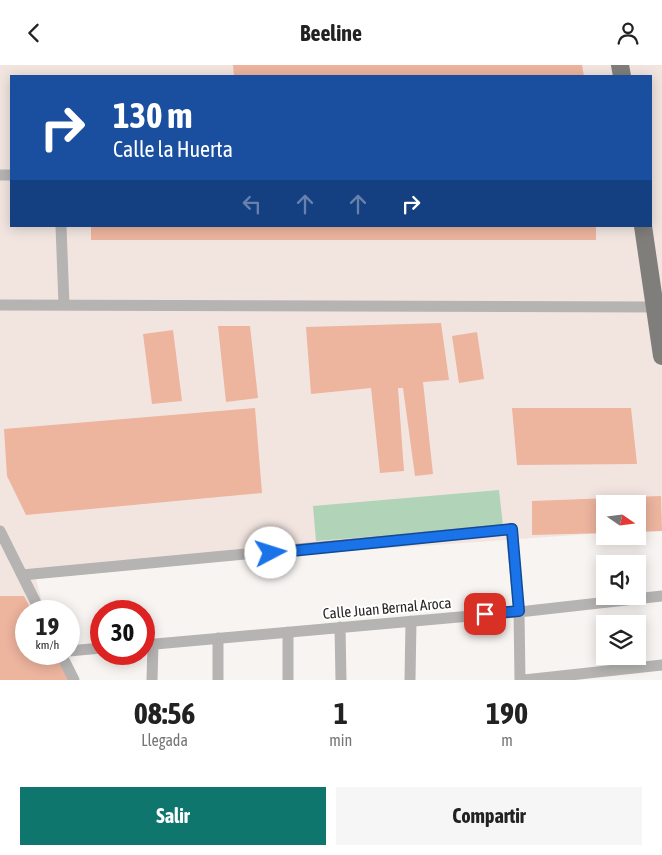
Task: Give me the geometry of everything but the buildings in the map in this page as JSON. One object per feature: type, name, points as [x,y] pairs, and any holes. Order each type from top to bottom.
[{"type":"main road","points":[[643,227],[662,351]]},
{"type":"street","points":[[61,227],[64,305]]},
{"type":"street","points":[[0,305],[655,307]]},
{"type":"street","points":[[22,575],[512,529],[519,611],[522,680],[662,665]]},
{"type":"street","points":[[0,531],[34,600]]},
{"type":"street","name":"Calle Juan Bernal Aroca","points":[[155,643],[519,611],[662,596]]},
{"type":"street","points":[[410,680],[411,621]]},
{"type":"street","points":[[340,627],[341,680]]},
{"type":"street","points":[[288,632],[288,680]]},
{"type":"street","points":[[218,638],[218,680]]},
{"type":"street","points":[[66,665],[74,680]]},
{"type":"street","points":[[150,665],[152,680]]},
{"type":"shaded area","points":[[0,65],[662,65],[662,529],[646,530],[646,495],[596,495],[596,534],[34,573],[42,600],[15,600],[15,665],[60,665],[65,680],[0,680]]},
{"type":"green space","points":[[499,490],[503,526],[316,541],[313,506]]},
{"type":"route","points":[[271,553],[512,529],[519,611],[485,614]]}]
